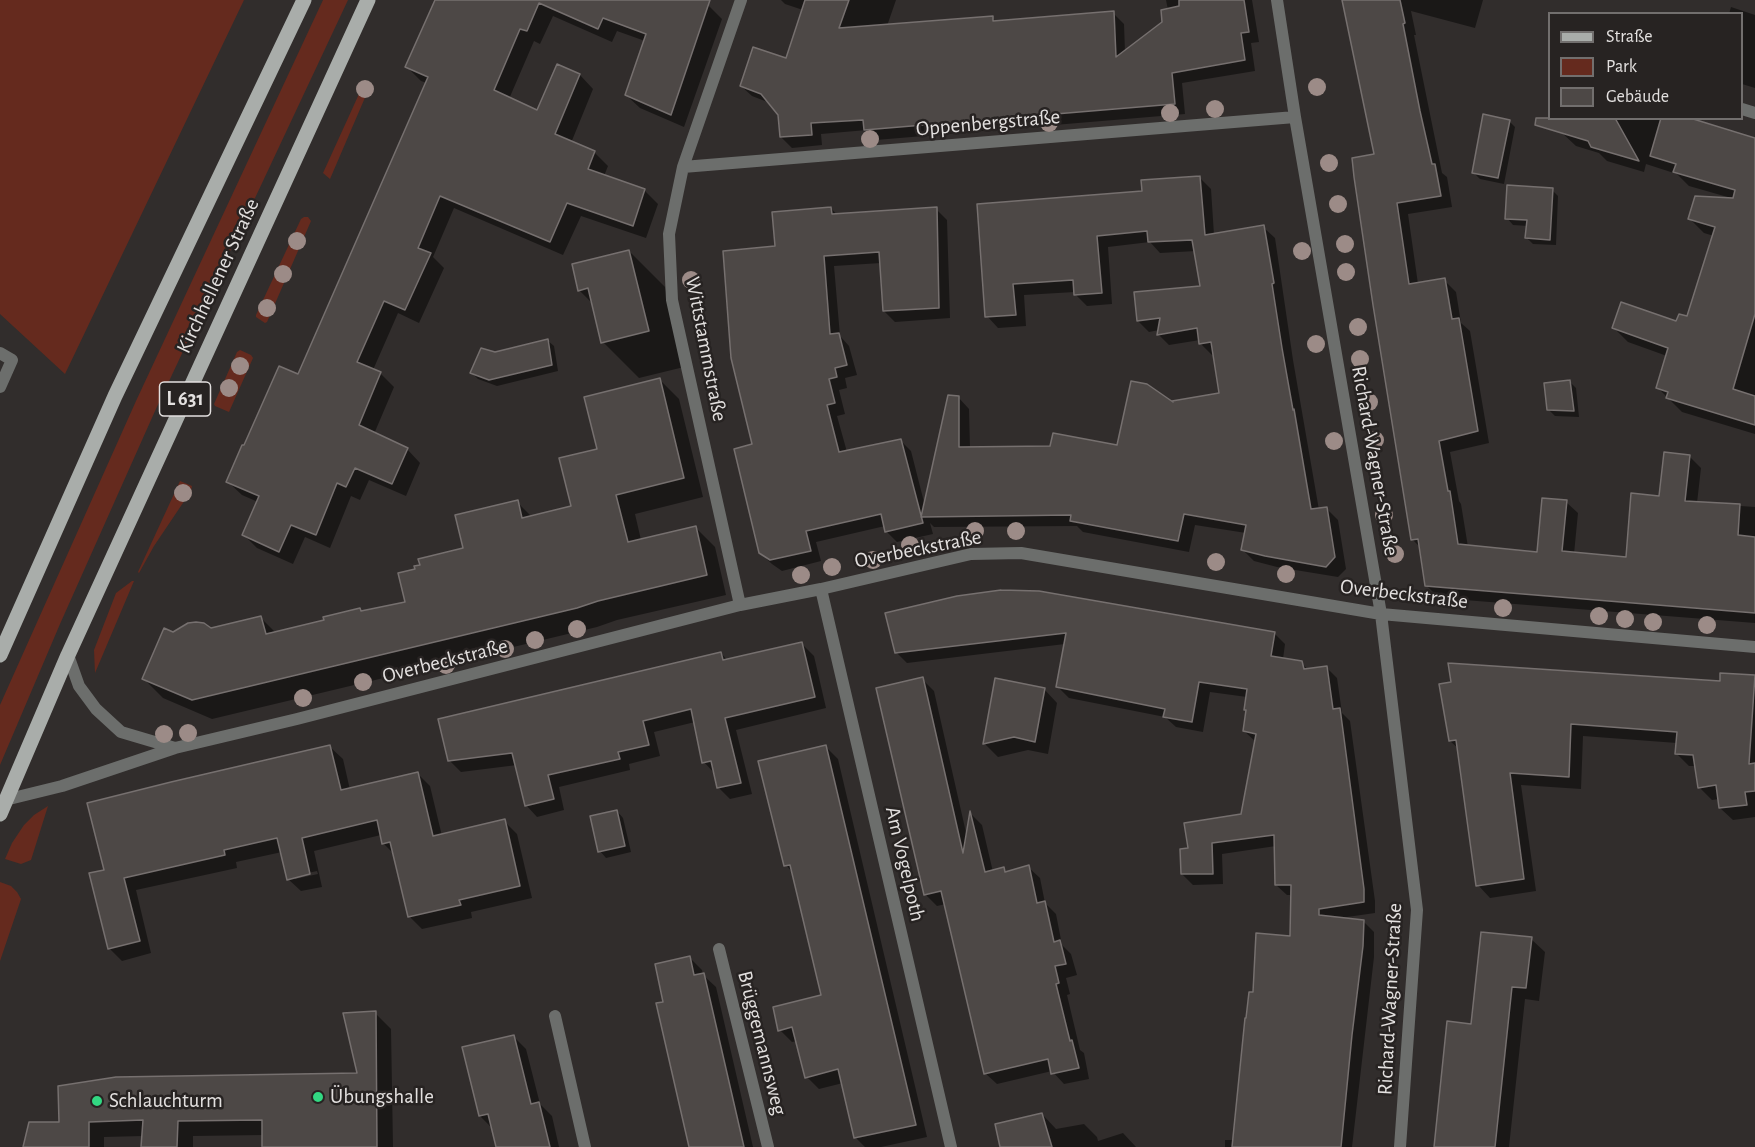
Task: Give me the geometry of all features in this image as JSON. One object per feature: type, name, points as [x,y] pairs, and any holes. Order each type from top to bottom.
[{"type":"main road","name":"Kirchhellener Straße","points":[[0,655],[115,396],[304,0]]},
{"type":"main road","name":"Kirchhellener Straße","points":[[3,807],[68,655],[368,0]]},
{"type":"street","name":"Wittstammstraße","points":[[740,605],[672,300],[669,234],[683,167],[741,0]]},
{"type":"street","name":"Richard-Wagner-Straße","points":[[1277,0],[1381,614],[1418,910],[1400,1147]]},
{"type":"street","name":"Oppenbergstraße","points":[[683,167],[1295,117]]},
{"type":"street","points":[[0,353],[12,360],[0,387]]},
{"type":"street","name":"Overbeckstraße","points":[[3,807],[175,748],[297,719],[740,605],[821,589],[971,554],[1021,553],[1381,614],[1755,647]]},
{"type":"street","name":"Am Vogelpoth","points":[[821,589],[951,1147]]},
{"type":"street","name":"Overbeckstraße","points":[[68,655],[79,686],[96,709],[121,732],[175,748]]},
{"type":"street","name":"Brüggemannsweg","points":[[718,949],[768,1147]]},
{"type":"street","points":[[555,1016],[585,1147]]},
{"type":"green space","points":[[0,0],[244,0],[65,374],[0,314]]},
{"type":"green space","points":[[323,0],[348,0],[155,411],[0,765],[0,705],[136,401]]},
{"type":"green space","points":[[366,82],[370,83],[370,86],[330,179],[323,173]]},
{"type":"green space","points":[[308,217],[311,221],[265,323],[256,315],[301,219]]},
{"type":"green space","points":[[240,350],[253,358],[229,412],[214,404],[237,352]]},
{"type":"green space","points":[[180,481],[192,486],[191,491],[139,573],[138,572]]},
{"type":"green space","points":[[134,581],[95,673],[94,650],[116,593]]},
{"type":"green space","points":[[48,806],[31,860],[21,864],[5,859],[24,825]]},
{"type":"green space","points":[[0,882],[11,886],[21,899],[0,961]]},
{"type":"building","points":[[435,0],[710,0],[671,115],[625,95],[646,34],[603,18],[598,29],[539,3],[527,31],[520,29],[494,90],[537,110],[557,64],[580,74],[555,134],[595,151],[588,169],[645,189],[633,226],[567,203],[550,242],[440,196],[418,248],[431,253],[405,310],[384,301],[357,362],[381,372],[359,425],[408,448],[392,484],[355,468],[346,487],[337,483],[316,535],[291,525],[279,552],[242,535],[259,496],[226,482],[279,366],[298,374],[428,77],[405,67]]},
{"type":"building","points":[[805,0],[849,0],[839,28],[993,16],[993,21],[1114,11],[1116,57],[1162,22],[1161,10],[1179,6],[1179,0],[1244,0],[1249,32],[1241,33],[1245,60],[1172,73],[1175,104],[864,130],[863,120],[811,123],[812,135],[780,137],[778,115],[761,94],[740,86],[753,47],[786,58]]},
{"type":"building","points":[[1342,0],[1400,0],[1405,23],[1403,24],[1420,111],[1432,164],[1435,164],[1441,196],[1397,203],[1409,284],[1445,278],[1452,319],[1459,318],[1478,431],[1439,441],[1458,544],[1537,552],[1542,498],[1567,500],[1562,551],[1626,557],[1631,493],[1659,496],[1664,452],[1690,455],[1685,501],[1740,504],[1738,535],[1755,537],[1755,613],[1425,586],[1418,539],[1411,540],[1354,177],[1352,158],[1374,154]]},
{"type":"building","points":[[1483,114],[1510,120],[1498,178],[1472,173]]},
{"type":"building","points":[[1536,118],[1616,120],[1639,161],[1591,147],[1588,141],[1535,125]]},
{"type":"building","points":[[1660,120],[1696,120],[1755,138],[1755,314],[1733,389],[1755,396],[1755,425],[1666,398],[1668,392],[1656,388],[1668,348],[1612,328],[1621,302],[1676,321],[1679,314],[1687,316],[1715,227],[1688,219],[1695,196],[1733,198],[1735,190],[1673,172],[1676,164],[1650,156]]},
{"type":"building","points":[[1200,176],[1205,235],[1264,225],[1282,348],[1311,509],[1327,507],[1335,557],[1326,567],[1241,550],[1246,525],[1184,514],[1178,541],[1070,521],[1071,515],[921,517],[948,395],[959,396],[959,447],[1050,446],[1053,433],[1117,445],[1131,381],[1147,384],[1173,402],[1219,393],[1211,342],[1199,344],[1197,328],[1157,335],[1160,318],[1137,321],[1134,292],[1200,286],[1192,240],[1148,242],[1147,231],[1097,236],[1102,293],[1074,295],[1073,280],[1013,284],[1016,315],[985,317],[977,204],[1142,191],[1141,180]]},
{"type":"building","points":[[1507,185],[1553,188],[1550,240],[1525,238],[1527,220],[1505,219]]},
{"type":"building","points":[[831,207],[832,214],[937,207],[939,308],[883,311],[879,252],[824,256],[830,334],[839,333],[847,365],[835,368],[837,377],[829,379],[835,403],[827,405],[839,452],[901,439],[923,523],[885,532],[881,514],[806,531],[811,551],[770,560],[759,553],[734,449],[752,444],[731,358],[723,251],[775,246],[772,212]]},
{"type":"building","points":[[629,250],[649,331],[601,343],[588,288],[578,291],[572,264]]},
{"type":"building","points":[[548,339],[552,365],[489,380],[470,373],[481,348],[495,352]]},
{"type":"building","points":[[660,378],[684,478],[616,495],[628,542],[696,526],[707,575],[192,700],[142,679],[164,628],[173,632],[188,623],[196,622],[204,623],[211,628],[261,616],[266,634],[324,620],[323,617],[360,608],[361,611],[405,602],[398,573],[415,569],[414,566],[420,565],[418,559],[463,548],[455,515],[518,500],[522,518],[571,506],[559,458],[597,449],[584,397]]},
{"type":"building","points":[[1570,380],[1574,411],[1547,410],[1544,383]]},
{"type":"building","points":[[1001,590],[1039,591],[1275,632],[1271,656],[1302,661],[1304,669],[1327,666],[1333,709],[1340,708],[1364,889],[1364,902],[1319,909],[1319,915],[1364,920],[1341,1147],[1232,1147],[1245,1018],[1249,992],[1253,992],[1256,933],[1290,936],[1291,885],[1275,885],[1274,835],[1212,843],[1213,874],[1181,874],[1180,849],[1188,848],[1184,823],[1241,814],[1256,734],[1243,731],[1247,689],[1199,682],[1192,722],[1163,717],[1165,709],[1056,687],[1066,633],[895,653],[885,613],[957,596]]},
{"type":"building","points":[[802,642],[815,697],[725,718],[741,783],[717,788],[711,761],[702,763],[691,709],[643,721],[649,745],[618,752],[620,759],[548,775],[554,799],[525,806],[512,753],[448,761],[438,719],[721,652],[723,660]]},
{"type":"building","points":[[1448,663],[1720,681],[1720,673],[1755,675],[1749,764],[1755,763],[1755,791],[1745,792],[1747,805],[1719,808],[1716,785],[1698,788],[1693,755],[1675,754],[1677,732],[1571,724],[1569,777],[1510,773],[1524,879],[1476,886],[1456,740],[1449,741],[1439,684],[1451,682]]},
{"type":"building","points":[[923,677],[963,853],[970,811],[985,872],[1004,867],[1005,872],[1029,865],[1037,903],[1045,901],[1054,942],[1060,940],[1066,964],[1055,966],[1059,983],[1056,984],[1079,1068],[1051,1074],[1048,1059],[984,1074],[941,891],[924,895],[876,688]]},
{"type":"building","points":[[995,678],[1045,688],[1035,742],[1014,737],[983,744]]},
{"type":"building","points":[[330,745],[341,790],[418,772],[433,836],[505,819],[520,886],[459,900],[461,905],[408,917],[390,842],[382,844],[377,820],[302,838],[310,874],[287,880],[277,838],[224,850],[225,855],[124,878],[140,941],[108,949],[89,873],[104,870],[87,803]]},
{"type":"building","points":[[826,745],[916,1125],[854,1138],[838,1069],[805,1078],[792,1027],[778,1031],[773,1007],[821,995],[790,865],[784,866],[758,761]]},
{"type":"building","points":[[617,810],[625,846],[598,852],[590,816]]},
{"type":"building","points":[[1481,932],[1532,937],[1526,988],[1512,987],[1495,1147],[1434,1147],[1447,1021],[1471,1024]]},
{"type":"building","points":[[690,956],[694,975],[704,973],[744,1147],[689,1147],[656,1003],[663,1002],[655,964]]},
{"type":"building","points":[[376,1011],[377,1147],[262,1147],[262,1120],[178,1121],[177,1147],[141,1147],[143,1120],[89,1122],[89,1147],[23,1147],[29,1122],[59,1122],[58,1086],[116,1077],[357,1073],[343,1013]]},
{"type":"building","points":[[514,1035],[531,1104],[539,1102],[550,1147],[496,1147],[488,1114],[479,1116],[462,1047]]},
{"type":"building","points":[[1042,1113],[1052,1147],[1000,1147],[995,1124]]},
{"type":"place","name":"Übungshalle","points":[[318,1097]]},
{"type":"place","name":"Schlauchturm","points":[[97,1101]]}]
